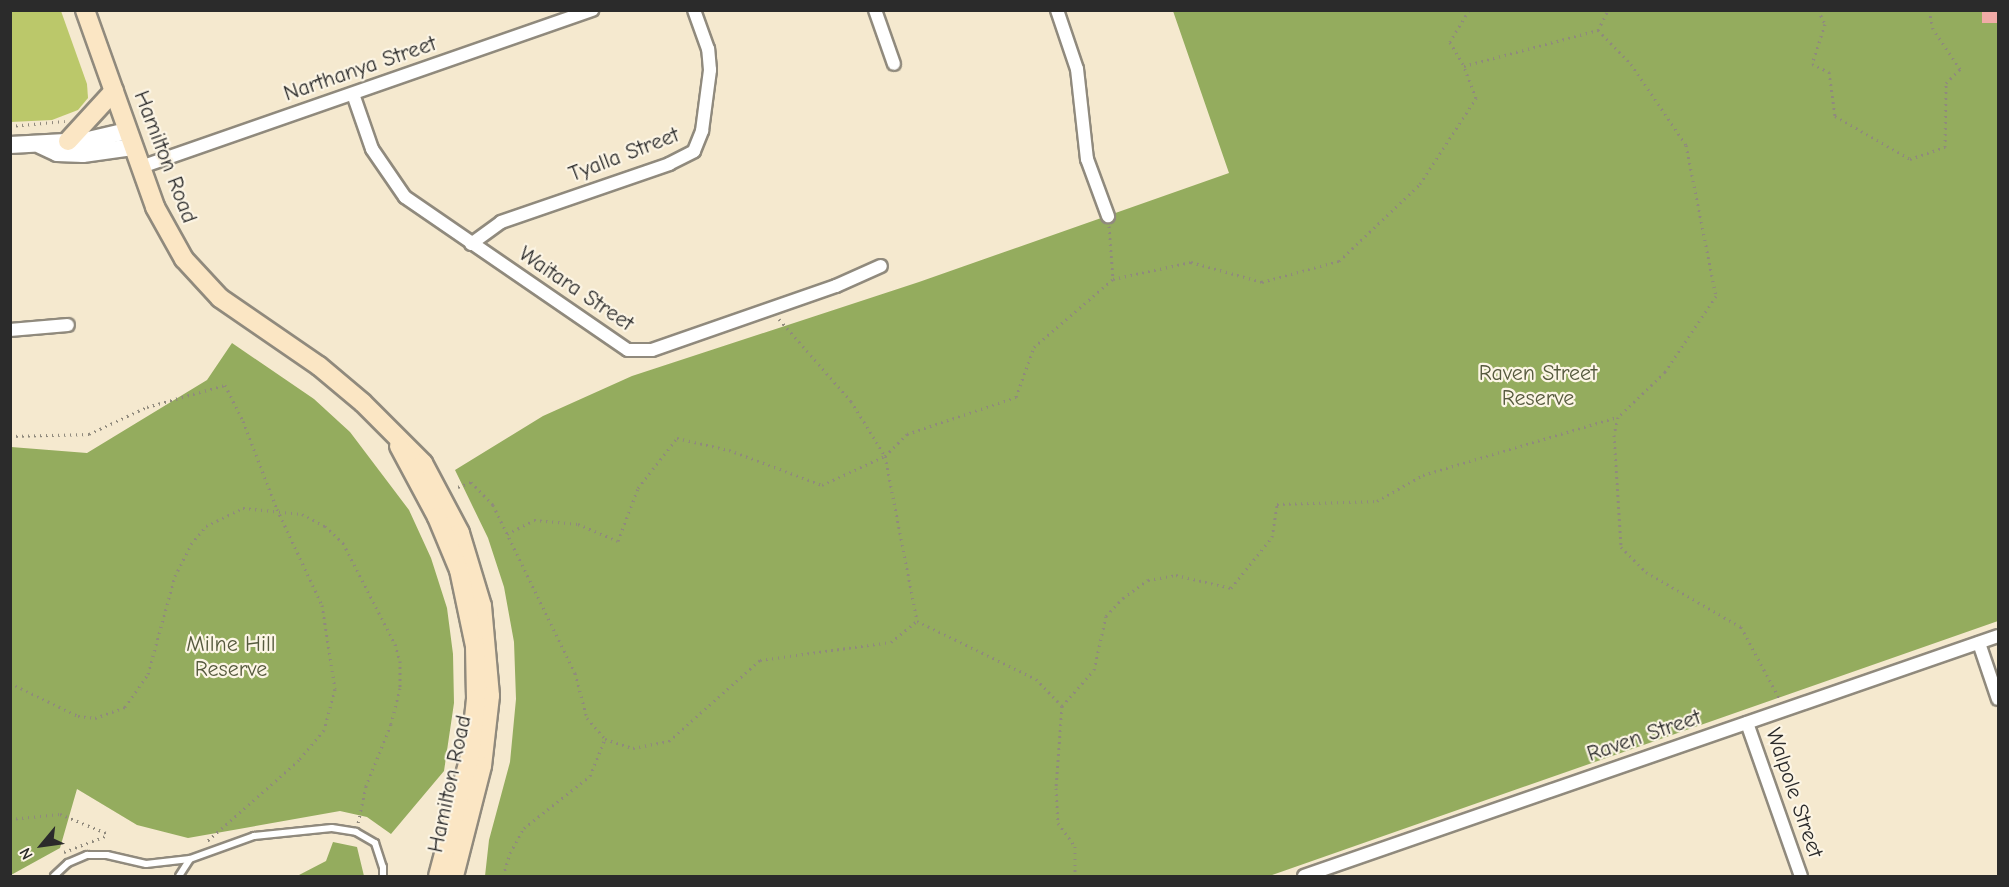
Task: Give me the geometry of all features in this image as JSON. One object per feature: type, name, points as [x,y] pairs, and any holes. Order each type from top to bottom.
[{"type":"main road","name":"Hamilton Road","points":[[85,10],[130,139],[164,226],[195,274],[234,309],[333,376],[423,463],[450,510],[470,558],[487,635],[490,696],[486,743],[454,876]]},
{"type":"main road","points":[[68,141],[114,91]]},
{"type":"main road","name":"Hamilton Road","points":[[396,438],[449,543],[466,598],[475,646],[476,699],[470,756],[438,876]]},
{"type":"street","name":"Narthanya Street","points":[[141,167],[592,10]]},
{"type":"street","name":"Tyalla Street","points":[[471,244],[501,222],[669,164],[694,151],[702,131],[710,70],[708,49],[694,10]]},
{"type":"street","points":[[875,10],[894,64]]},
{"type":"street","points":[[1057,10],[1079,78],[1087,159],[1108,216]]},
{"type":"street","name":"Waitara Street","points":[[353,94],[372,149],[400,191],[471,244],[620,345],[637,352],[836,286],[881,266]]},
{"type":"street","points":[[10,145],[130,139]]},
{"type":"street","points":[[40,145],[57,153],[82,154],[130,139]]},
{"type":"street","points":[[10,330],[68,325]]},
{"type":"street","name":"Raven Street","points":[[1304,876],[1998,636]]},
{"type":"street","points":[[1978,643],[1998,699]]},
{"type":"street","name":"Walpole Street","points":[[1747,723],[1801,876]]},
{"type":"lane","points":[[54,876],[68,863],[87,855],[107,855],[146,864],[190,859],[254,836],[332,828],[356,832],[375,843],[383,867],[382,876]]},
{"type":"lane","points":[[179,876],[190,859]]},
{"type":"path","points":[[507,534],[534,520],[578,524],[618,542],[628,522],[629,510],[638,488],[677,438],[729,450],[822,485],[885,456],[907,434],[1016,397],[1034,347],[1113,279],[1191,262],[1262,282],[1339,261],[1420,183],[1476,98],[1464,66],[1450,42],[1469,10]]},
{"type":"path","points":[[1464,66],[1598,30],[1608,10]]},
{"type":"path","points":[[1818,10],[1825,24],[1812,64],[1830,72],[1835,116],[1910,159],[1945,147],[1946,83],[1960,69],[1934,29],[1929,10]]},
{"type":"path","points":[[1075,876],[1075,846],[1058,823],[1056,788],[1062,705],[1094,670],[1106,616],[1124,598],[1148,580],[1176,575],[1231,588],[1272,537],[1277,504],[1377,501],[1423,475],[1618,417],[1665,372],[1716,296],[1686,145],[1631,64],[1598,30]]},
{"type":"path","points":[[10,126],[69,119]]},
{"type":"path","points":[[1108,216],[1113,279]]},
{"type":"path","points":[[769,308],[851,401],[885,456],[917,621]]},
{"type":"path","points":[[10,436],[89,434],[147,407],[225,385],[277,509],[322,605],[335,689],[324,730],[299,760],[198,849]]},
{"type":"path","points":[[1618,417],[1614,435],[1614,488],[1621,547],[1646,572],[1741,627],[1783,710]]},
{"type":"path","points":[[458,487],[471,482],[493,505],[575,673],[587,718],[605,739],[633,748],[669,741],[760,660],[891,642],[917,621]]},
{"type":"path","points":[[10,683],[78,716],[95,718],[125,707],[148,674],[175,576],[191,544],[216,518],[243,508],[277,509],[302,514],[326,526],[343,543],[395,644],[400,661],[400,688],[393,715],[366,786],[356,832]]},
{"type":"path","points":[[917,621],[1036,679],[1062,705]]},
{"type":"path","points":[[503,876],[510,853],[524,828],[590,776],[605,739]]},
{"type":"path","points":[[10,819],[60,814],[109,834]]},
{"type":"green space","name":"Raven Street Reserve","points":[[1982,10],[1982,23],[1998,23],[1998,621],[1269,876],[485,876],[489,840],[510,762],[516,699],[514,642],[504,587],[488,538],[455,470],[543,416],[632,376],[919,282],[1229,173],[1173,11]]},
{"type":"green space","points":[[10,11],[61,11],[87,84],[88,98],[78,110],[52,120],[11,122]]},
{"type":"green space","name":"Milne Hill Reserve","points":[[232,343],[314,399],[350,432],[409,510],[431,558],[447,608],[453,654],[454,703],[444,771],[391,834],[367,817],[340,811],[188,838],[137,825],[77,789],[60,848],[11,875],[11,447],[87,453],[207,380]]},
{"type":"green space","points":[[333,842],[357,847],[364,876],[249,876],[299,875],[326,861]]},
{"type":"building","points":[[1982,10],[1998,10],[1998,23],[1982,23]]}]
